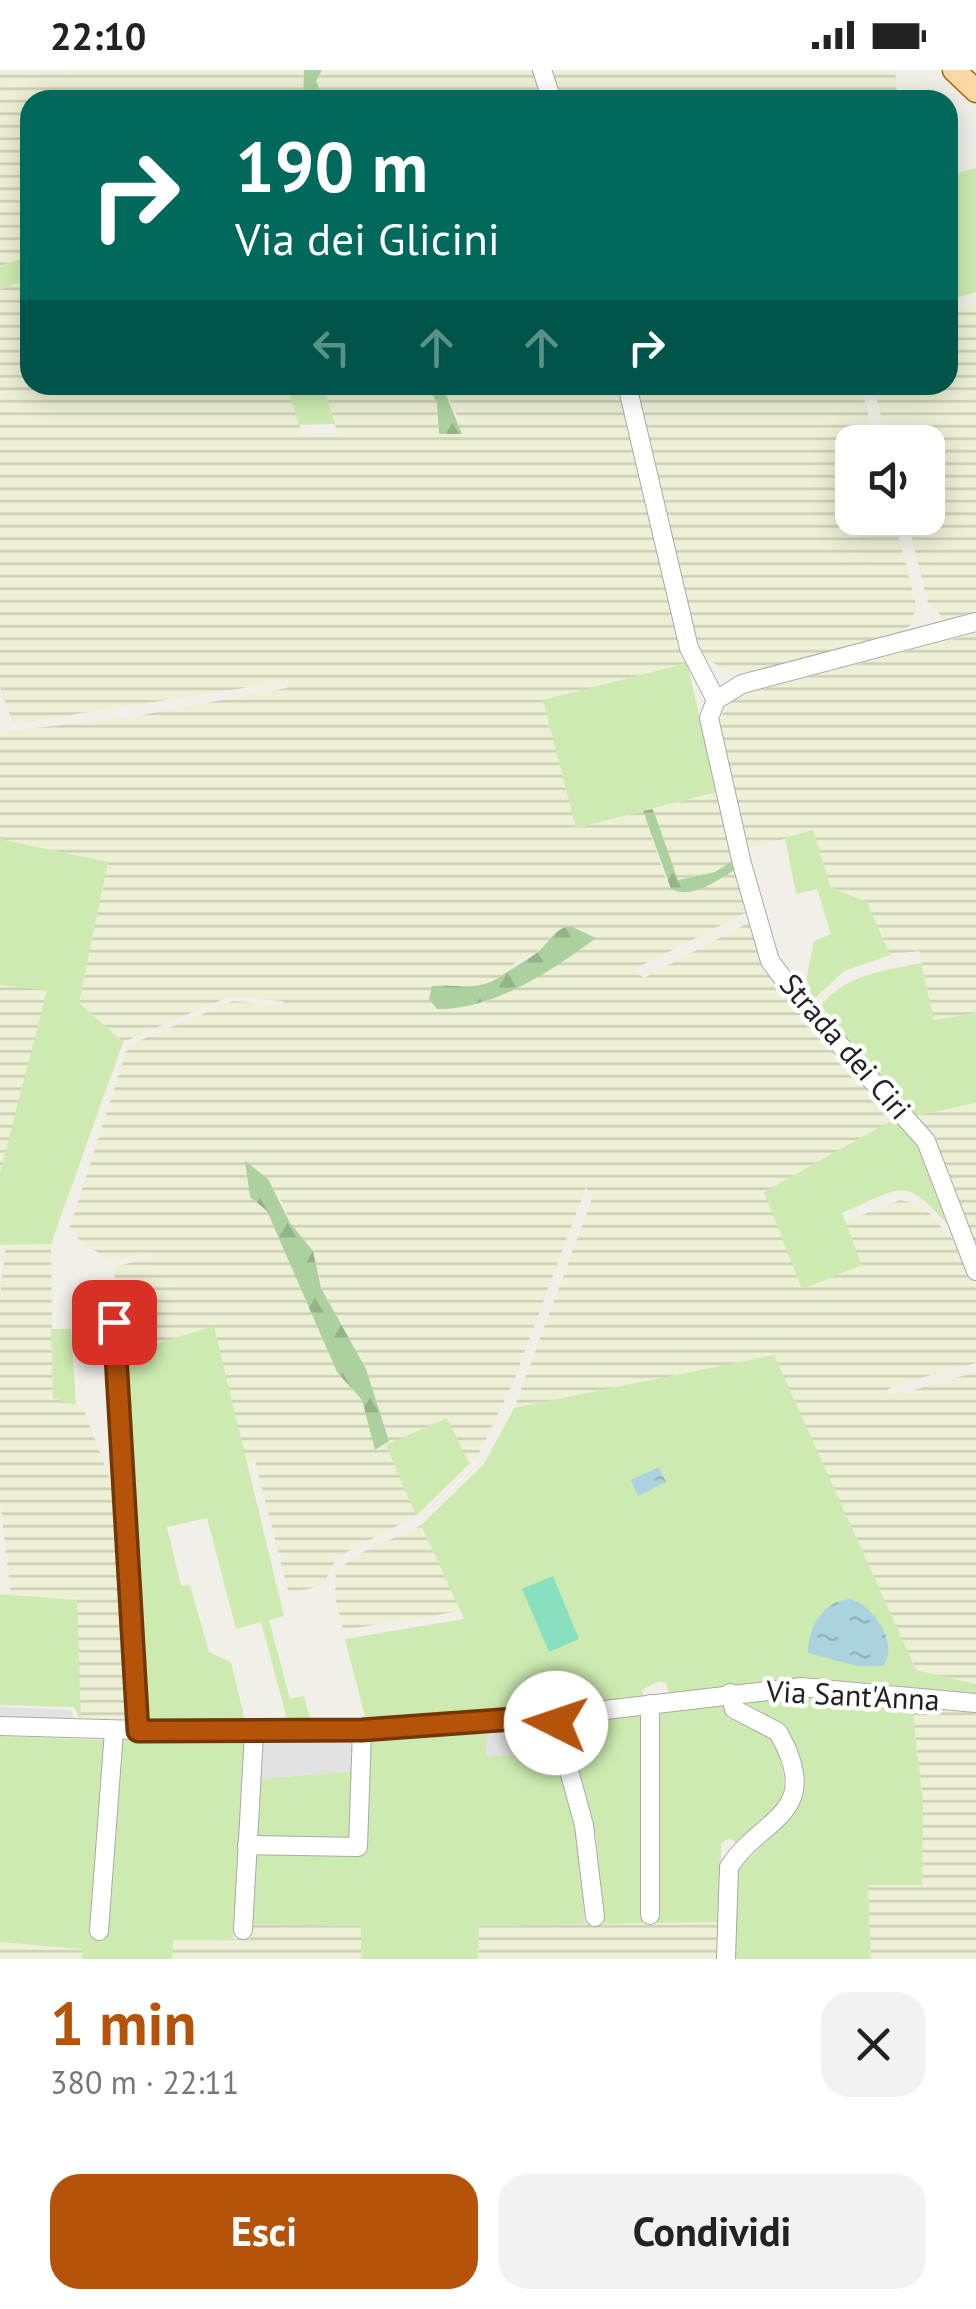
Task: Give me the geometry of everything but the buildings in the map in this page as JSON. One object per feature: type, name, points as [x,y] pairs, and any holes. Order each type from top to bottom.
[{"type":"main road","points":[[954,70],[976,91]]},
{"type":"street","name":"Strada dei Ciri","points":[[629,395],[690,648],[716,700],[710,726],[755,914],[770,960],[797,997],[926,1141],[976,1271]]},
{"type":"street","points":[[716,700],[742,684],[976,622]]},
{"type":"street","points":[[114,1322],[138,1731]]},
{"type":"street","name":"Via Sant'Anna","points":[[0,1726],[114,1731],[362,1730],[554,1716],[730,1694],[823,1688],[976,1703]]},
{"type":"street","name":"Via Sant'Anna","points":[[726,1959],[729,1867],[785,1814],[793,1791],[789,1761],[778,1732],[734,1709],[730,1694]]},
{"type":"street","points":[[650,1704],[650,1915]]},
{"type":"street","points":[[554,1716],[584,1825],[595,1916]]},
{"type":"street","points":[[247,1846],[358,1847],[362,1730]]},
{"type":"street","points":[[99,1931],[114,1731]]},
{"type":"street","points":[[243,1930],[254,1732]]},
{"type":"green space","points":[[0,70],[304,70],[303,90],[20,90],[20,259],[0,266]]},
{"type":"green space","points":[[304,70],[322,70],[316,81],[320,90],[303,90]]},
{"type":"green space","points":[[322,70],[535,70],[542,90],[320,90],[316,81]]},
{"type":"green space","points":[[548,70],[895,70],[897,90],[555,90]]},
{"type":"green space","points":[[976,168],[976,292],[958,297],[958,173]]},
{"type":"green space","points":[[20,259],[20,282],[0,289],[0,266]]},
{"type":"green space","points":[[20,282],[20,395],[290,395],[303,435],[338,434],[326,395],[433,395],[437,403],[439,434],[458,417],[447,395],[624,395],[687,663],[543,700],[576,828],[643,811],[666,880],[696,891],[736,869],[747,912],[633,970],[644,978],[750,922],[898,1117],[764,1192],[862,1266],[845,1222],[900,1200],[921,1205],[961,1248],[976,1288],[976,1363],[894,1385],[883,1394],[907,1392],[976,1372],[976,1684],[916,1670],[774,1356],[514,1408],[592,1199],[586,1187],[513,1383],[477,1457],[469,1464],[447,1419],[387,1445],[416,1516],[337,1557],[323,1585],[289,1594],[255,1461],[246,1462],[214,1327],[121,1354],[114,1267],[150,1258],[150,1253],[112,1261],[81,1242],[70,1227],[126,1052],[134,1043],[233,1001],[282,1006],[283,1001],[228,997],[123,1042],[79,1003],[108,862],[0,839],[0,732],[131,717],[287,688],[288,681],[13,724],[0,687],[0,289]],"holes":[[[560,928],[583,947],[478,1005],[441,985],[468,990],[501,976],[516,962],[535,954]],[[246,1162],[283,1203],[290,1223],[313,1251],[321,1288],[366,1369],[389,1440],[376,1449],[362,1400],[337,1372],[267,1211],[250,1197]]]},
{"type":"green space","points":[[976,303],[976,612],[945,619],[928,603],[911,535],[945,535],[945,425],[884,425],[876,395],[958,395],[958,308]]},
{"type":"green space","points":[[290,395],[326,395],[335,424],[299,425]]},
{"type":"green space","points":[[433,395],[446,395],[462,434],[439,434],[437,403]]},
{"type":"green space","points":[[634,395],[863,395],[871,425],[835,425],[835,535],[898,535],[916,605],[911,625],[902,631],[749,672],[729,672],[698,650]]},
{"type":"green space","points":[[976,633],[976,1013],[934,1020],[919,951],[890,955],[867,902],[831,888],[813,831],[747,849],[718,720],[731,702],[748,693]]},
{"type":"green space","points":[[687,663],[717,792],[576,828],[543,700]]},
{"type":"green space","points":[[717,792],[734,860],[715,872],[678,880],[653,809]]},
{"type":"green space","points":[[653,809],[678,880],[715,872],[734,860],[736,869],[696,890],[671,889],[643,811]]},
{"type":"green space","points":[[813,830],[831,888],[867,902],[890,955],[844,971],[810,1003],[803,995],[814,941],[831,934],[817,889],[796,894],[785,838]]},
{"type":"green space","points":[[0,839],[108,862],[79,1003],[123,1042],[51,1244],[0,1245],[0,1173],[47,990],[0,985]]},
{"type":"green space","points":[[570,926],[596,938],[521,986],[458,1008],[437,1009],[429,999],[432,986],[475,986],[492,981],[534,955],[559,930]]},
{"type":"green space","points":[[921,963],[934,1020],[976,1013],[976,1103],[914,1116],[817,1010],[851,982]]},
{"type":"green space","points":[[0,985],[47,990],[2,1173],[0,1173]]},
{"type":"green space","points":[[976,1103],[976,1254],[914,1116]]},
{"type":"green space","points":[[898,1117],[917,1138],[952,1229],[913,1193],[903,1190],[880,1196],[842,1213],[862,1265],[802,1289],[764,1192]]},
{"type":"green space","points":[[245,1161],[268,1179],[290,1223],[313,1251],[321,1288],[366,1369],[389,1441],[375,1450],[362,1400],[337,1372],[267,1211],[250,1197]]},
{"type":"green space","points":[[51,1244],[53,1398],[83,1407],[119,1505],[131,1712],[123,1723],[81,1722],[30,1594],[11,1594],[0,1501],[0,1296],[6,1246]]},
{"type":"green space","points":[[214,1326],[284,1616],[269,1620],[290,1699],[304,1696],[310,1718],[287,1719],[261,1622],[236,1629],[207,1518],[167,1527],[181,1586],[190,1585],[209,1652],[231,1662],[246,1724],[145,1724],[121,1354]]},
{"type":"green space","points":[[51,1329],[71,1329],[76,1405],[53,1398]]},
{"type":"green space","points":[[774,1355],[916,1670],[976,1684],[976,1693],[816,1679],[669,1693],[666,1683],[659,1681],[642,1690],[644,1697],[366,1721],[345,1639],[464,1619],[421,1525],[484,1464],[514,1408]]},
{"type":"green space","points":[[447,1418],[469,1464],[416,1516],[386,1445]]},
{"type":"green space","points":[[421,1525],[461,1611],[343,1630],[335,1596],[336,1571],[359,1554]]},
{"type":"green space","points":[[553,1576],[579,1639],[549,1652],[522,1589]]},
{"type":"green space","points":[[0,1594],[77,1600],[81,1722],[74,1707],[0,1705]]},
{"type":"green space","points":[[803,1696],[912,1706],[923,1801],[922,1885],[868,1885],[871,1959],[732,1959],[734,1874],[789,1819],[796,1805],[794,1755],[741,1706],[770,1697]]},
{"type":"green space","points":[[724,1703],[728,1718],[769,1732],[783,1768],[782,1807],[737,1844],[730,1838],[721,1843],[720,1922],[657,1923],[657,1712]]},
{"type":"green space","points":[[912,1706],[976,1712],[976,1959],[871,1959],[868,1885],[922,1885],[923,1801]]},
{"type":"green space","points":[[643,1713],[643,1923],[604,1924],[596,1835],[565,1724]]},
{"type":"green space","points":[[487,1730],[486,1755],[557,1754],[579,1845],[585,1924],[479,1926],[478,1959],[361,1959],[361,1926],[251,1924],[255,1854],[364,1855],[368,1739]]},
{"type":"green space","points":[[0,1736],[105,1740],[91,1935],[106,1936],[121,1740],[245,1740],[233,1939],[173,1940],[172,1959],[82,1959],[82,1949],[0,1942]]},
{"type":"green space","points":[[354,1771],[350,1839],[256,1838],[259,1779]]},
{"type":"green space","points":[[720,1922],[720,1959],[478,1959],[479,1926]]},
{"type":"green space","points":[[251,1924],[362,1926],[361,1959],[172,1959],[173,1940],[250,1939]]},
{"type":"green space","points":[[0,1942],[83,1949],[82,1959],[0,1959]]},
{"type":"shaded area","points":[[0,1707],[71,1710],[75,1722],[0,1719]]},
{"type":"shaded area","points":[[548,1726],[557,1754],[486,1756],[487,1730]]},
{"type":"shaded area","points":[[354,1739],[354,1771],[259,1779],[262,1740]]},
{"type":"water","points":[[659,1467],[666,1482],[638,1496],[631,1480]]},
{"type":"water","points":[[850,1599],[867,1609],[881,1626],[888,1647],[883,1666],[857,1666],[808,1653],[810,1634],[818,1617],[832,1605]]},
{"type":"route","points":[[114,1322],[138,1731],[362,1730],[554,1716],[556,1723]]}]
